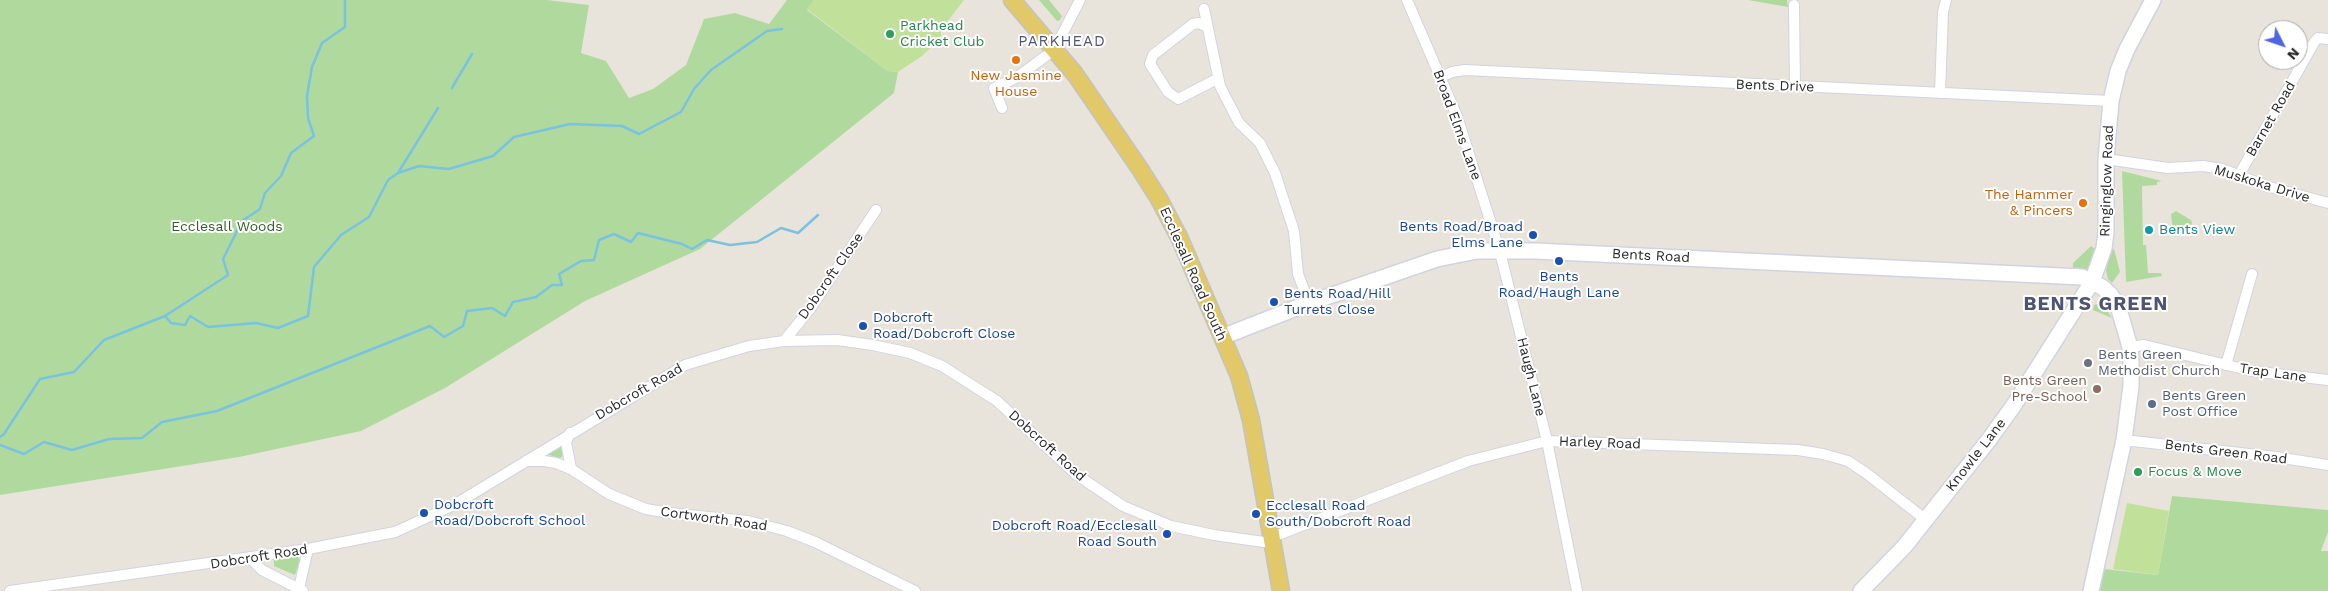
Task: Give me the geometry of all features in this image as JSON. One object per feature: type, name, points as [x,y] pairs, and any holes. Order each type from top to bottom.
[{"type":"main road","name":"Ecclesall Road South","points":[[1012,0],[1075,74],[1159,199],[1180,239],[1239,376],[1251,420],[1280,591]]},
{"type":"street","points":[[1002,108],[994,88],[1016,78],[1054,50],[1080,0]]},
{"type":"street","name":"Broad Elms Lane","points":[[1407,0],[1460,125],[1500,252]]},
{"type":"street","points":[[1940,94],[1943,12],[1946,0]]},
{"type":"street","name":"Ringinglow Road","points":[[2092,282],[2104,248],[2106,232],[2106,159],[2111,101],[2118,71],[2127,48],[2154,0]]},
{"type":"street","points":[[1794,5],[1795,86]]},
{"type":"street","points":[[1204,10],[1217,79],[1239,123],[1260,144],[1272,164],[1294,231],[1298,274],[1309,303]]},
{"type":"street","points":[[1206,26],[1198,23],[1193,24],[1152,55],[1150,64],[1168,92],[1178,99],[1217,79]]},
{"type":"street","name":"Barnet Road","points":[[2238,175],[2323,38]]},
{"type":"street","name":"Bents Drive","points":[[1441,77],[1452,72],[1465,70],[2111,101]]},
{"type":"street","name":"Muskoka Drive","points":[[2106,159],[2168,168],[2203,166],[2222,169],[2266,186],[2328,203]]},
{"type":"street","name":"Dobcroft Close","points":[[784,340],[810,309],[876,210]]},
{"type":"street","name":"Bents Road","points":[[1222,337],[1309,303],[1437,260],[1477,251],[1535,251],[2051,275],[2082,277],[2092,282]]},
{"type":"street","name":"Haugh Lane","points":[[1500,252],[1548,441],[1577,591]]},
{"type":"street","points":[[2226,365],[2252,274]]},
{"type":"street","points":[[2091,591],[2124,440],[2131,386],[2130,347],[2118,306],[2110,294],[2092,282]]},
{"type":"street","name":"Knowle Lane","points":[[1861,591],[1884,569],[1926,520],[1988,441],[2014,405],[2092,282]]},
{"type":"street","name":"Dobcroft Road","points":[[10,591],[250,558],[395,532],[454,505],[685,365],[749,346],[784,340],[837,340],[873,345],[910,353],[942,366],[998,401],[1077,475],[1123,506],[1171,526],[1214,536],[1271,540]]},
{"type":"street","name":"Trap Lane","points":[[2130,347],[2144,345],[2226,365],[2279,375],[2328,380]]},
{"type":"street","points":[[570,434],[566,442],[570,469]]},
{"type":"street","name":"Bents Green Road","points":[[2124,440],[2276,457],[2328,465]]},
{"type":"street","name":"Harley Road","points":[[1271,540],[1468,461],[1548,441],[1798,450],[1823,454],[1848,461],[1866,472],[1926,520]]},
{"type":"street","name":"Cortworth Road","points":[[525,461],[544,461],[570,469],[609,494],[646,509],[748,521],[787,531],[915,591]]},
{"type":"street","points":[[250,558],[262,570],[301,590],[308,549]]},
{"type":"green space","name":"Ecclesall Woods","points":[[0,0],[547,0],[589,5],[581,53],[606,61],[629,98],[653,89],[686,65],[704,19],[735,13],[769,24],[787,0],[814,0],[807,10],[888,71],[898,72],[894,93],[700,249],[585,301],[445,388],[361,431],[239,457],[0,495]]},
{"type":"green space","name":"Parkhead Cricket Club","points":[[814,0],[964,0],[941,30],[941,38],[922,56],[898,72],[888,71],[807,9]]},
{"type":"green space","points":[[1039,0],[1049,0],[1062,16],[1060,20],[1057,21]]},
{"type":"green space","points":[[1748,0],[1787,0],[1788,7]]},
{"type":"green space","points":[[2122,171],[2162,181],[2157,182],[2157,185],[2142,186],[2143,245],[2146,245],[2148,273],[2161,273],[2162,276],[2126,282]]},
{"type":"green space","points":[[2176,211],[2191,220],[2192,224],[2176,236],[2173,234],[2171,214]]},
{"type":"green space","points":[[2091,246],[2099,252],[2096,263],[2087,273],[2073,273],[2073,263]]},
{"type":"green space","points":[[2111,248],[2114,249],[2120,272],[2112,283],[2108,279],[2106,271]]},
{"type":"green space","points":[[2098,304],[2106,309],[2112,318],[2093,310],[2094,305]]},
{"type":"green space","points":[[561,443],[563,456],[560,458],[545,454]]},
{"type":"green space","points":[[2172,496],[2328,510],[2328,532],[2321,551],[2328,551],[2328,591],[2100,591],[2104,569],[2158,575]]},
{"type":"green space","points":[[2127,503],[2169,511],[2158,575],[2113,569]]},
{"type":"green space","points":[[291,555],[298,557],[300,560],[295,575],[274,566],[274,559]]},
{"type":"waterway","points":[[165,316],[228,275],[223,259],[242,221],[260,209],[265,193],[281,176],[291,153],[314,136],[308,118],[307,96],[312,67],[322,43],[345,27],[345,0]]},
{"type":"waterway","points":[[0,437],[4,434],[40,379],[74,372],[104,340],[165,316],[171,323],[185,325],[190,316],[208,327],[256,323],[278,328],[308,316],[314,267],[341,235],[369,217],[388,180],[398,173],[419,166],[449,169],[493,156],[514,137],[570,124],[622,126],[639,134],[681,112],[694,89],[711,70],[767,31],[782,29]]},
{"type":"waterway","points":[[452,88],[472,54]]},
{"type":"waterway","points":[[398,173],[438,108]]},
{"type":"waterway","points":[[0,445],[24,454],[44,442],[72,450],[109,439],[142,438],[162,422],[217,411],[430,326],[444,337],[463,326],[467,311],[492,308],[505,316],[513,302],[536,297],[552,285],[562,285],[559,274],[581,261],[594,260],[599,240],[614,234],[631,242],[638,233],[682,244],[692,249],[707,240],[730,245],[757,242],[781,228],[798,233],[818,215]]},
{"type":"place","name":"Parkhead Cricket Club","points":[[890,34]]},
{"type":"place","name":"New Jasmine House","points":[[1016,60]]},
{"type":"place","name":"The Hammer & Pincers","points":[[2083,203]]},
{"type":"place","name":"Bents View","points":[[2149,230]]},
{"type":"place","name":"Bents Road/Broad Elms Lane","points":[[1533,235]]},
{"type":"place","name":"Bents Road/Haugh Lane","points":[[1559,261]]},
{"type":"place","name":"Bents Road/Hill Turrets Close","points":[[1274,302]]},
{"type":"place","name":"Dobcroft Road/Dobcroft Close","points":[[863,326]]},
{"type":"place","name":"Bents Green Methodist Church","points":[[2088,363]]},
{"type":"place","name":"Bents Green Pre-School","points":[[2097,389]]},
{"type":"place","name":"Bents Green Post Office","points":[[2152,404]]},
{"type":"place","name":"Focus & Move","points":[[2138,472]]},
{"type":"place","name":"Dobcroft Road/Dobcroft School","points":[[424,513]]},
{"type":"place","name":"Ecclesall Road South/Dobcroft Road","points":[[1256,514]]},
{"type":"place","name":"Dobcroft Road/Ecclesall Road South","points":[[1167,534]]},
{"type":"district","name":"PARKHEAD","points":[[1062,42]]},
{"type":"district","name":"BENTS GREEN","points":[[2096,304]]}]
